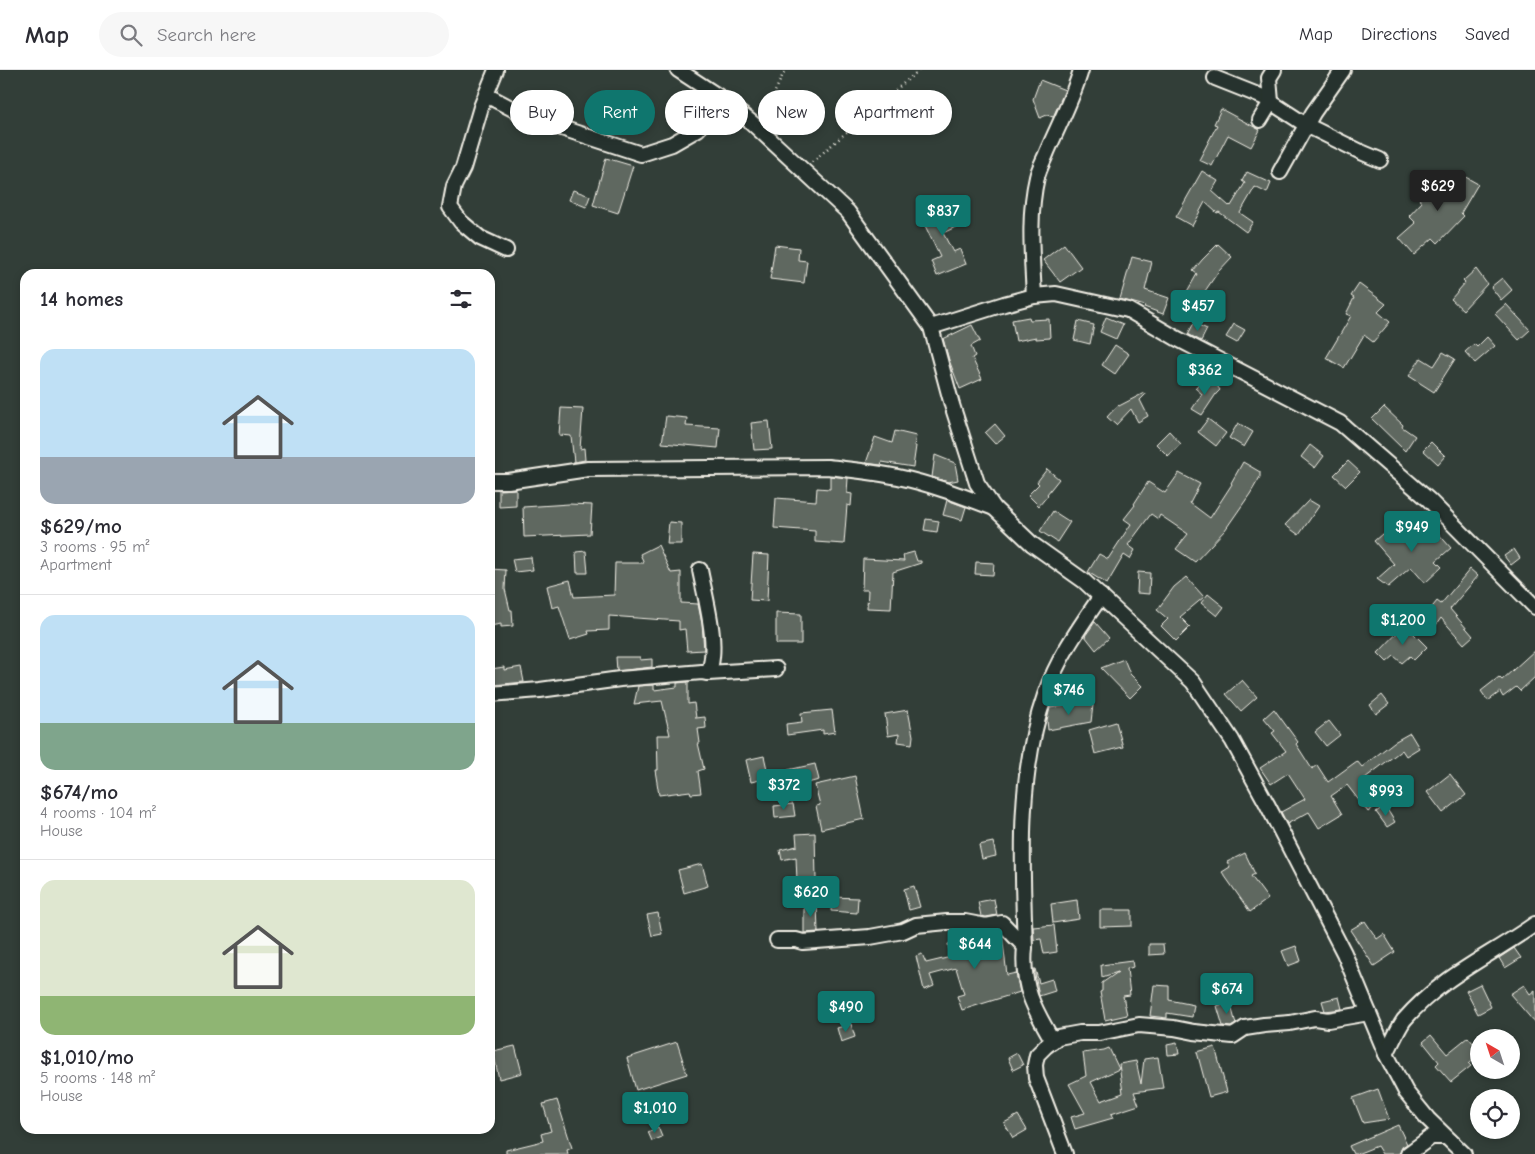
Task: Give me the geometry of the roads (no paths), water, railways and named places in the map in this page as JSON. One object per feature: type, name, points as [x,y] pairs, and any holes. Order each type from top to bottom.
[{"type":"street","points":[[496,70],[463,168],[454,186],[450,207],[461,222],[480,238],[506,250]]},
{"type":"street","points":[[678,70],[709,90]]},
{"type":"street","points":[[1034,296],[1031,253],[1032,211],[1038,176],[1081,70]]},
{"type":"street","points":[[1260,120],[1271,102],[1269,78],[1274,70]]},
{"type":"street","points":[[1280,172],[1313,113],[1343,70]]},
{"type":"street","points":[[1215,78],[1263,97],[1306,125],[1380,160]]},
{"type":"street","points":[[486,95],[528,117],[640,154],[672,144],[688,135]]},
{"type":"street","points":[[748,120],[848,212],[931,327],[952,405],[977,483],[994,508],[1032,544],[1084,581],[1193,682],[1232,740],[1267,804],[1344,953],[1386,1054],[1410,1098],[1445,1137],[1464,1154]]},
{"type":"street","points":[[931,327],[1034,296],[1056,294],[1128,310],[1176,338],[1340,423],[1430,500],[1535,607]]},
{"type":"street","points":[[495,482],[588,469],[828,467],[899,477],[952,492],[994,508]]},
{"type":"street","points":[[700,570],[712,634],[711,666],[708,673]]},
{"type":"street","points":[[1053,1041],[1038,1015],[1027,990],[1024,962],[1025,792],[1037,720],[1045,693],[1069,642],[1101,596]]},
{"type":"street","points":[[495,694],[540,690],[620,679],[702,672],[776,669]]},
{"type":"street","points":[[777,940],[803,942],[870,937],[903,931],[916,925],[965,922],[986,926],[1002,923],[1025,947]]},
{"type":"street","points":[[1386,1054],[1403,1022],[1444,982],[1497,947],[1516,938],[1535,924]]},
{"type":"street","points":[[1065,1154],[1036,1078],[1034,1064],[1036,1055],[1058,1038],[1080,1033],[1099,1034],[1139,1025],[1233,1036],[1245,1028],[1315,1018],[1328,1020],[1369,1013]]},
{"type":"street","points":[[1408,1154],[1430,1137],[1445,1137]]}]
